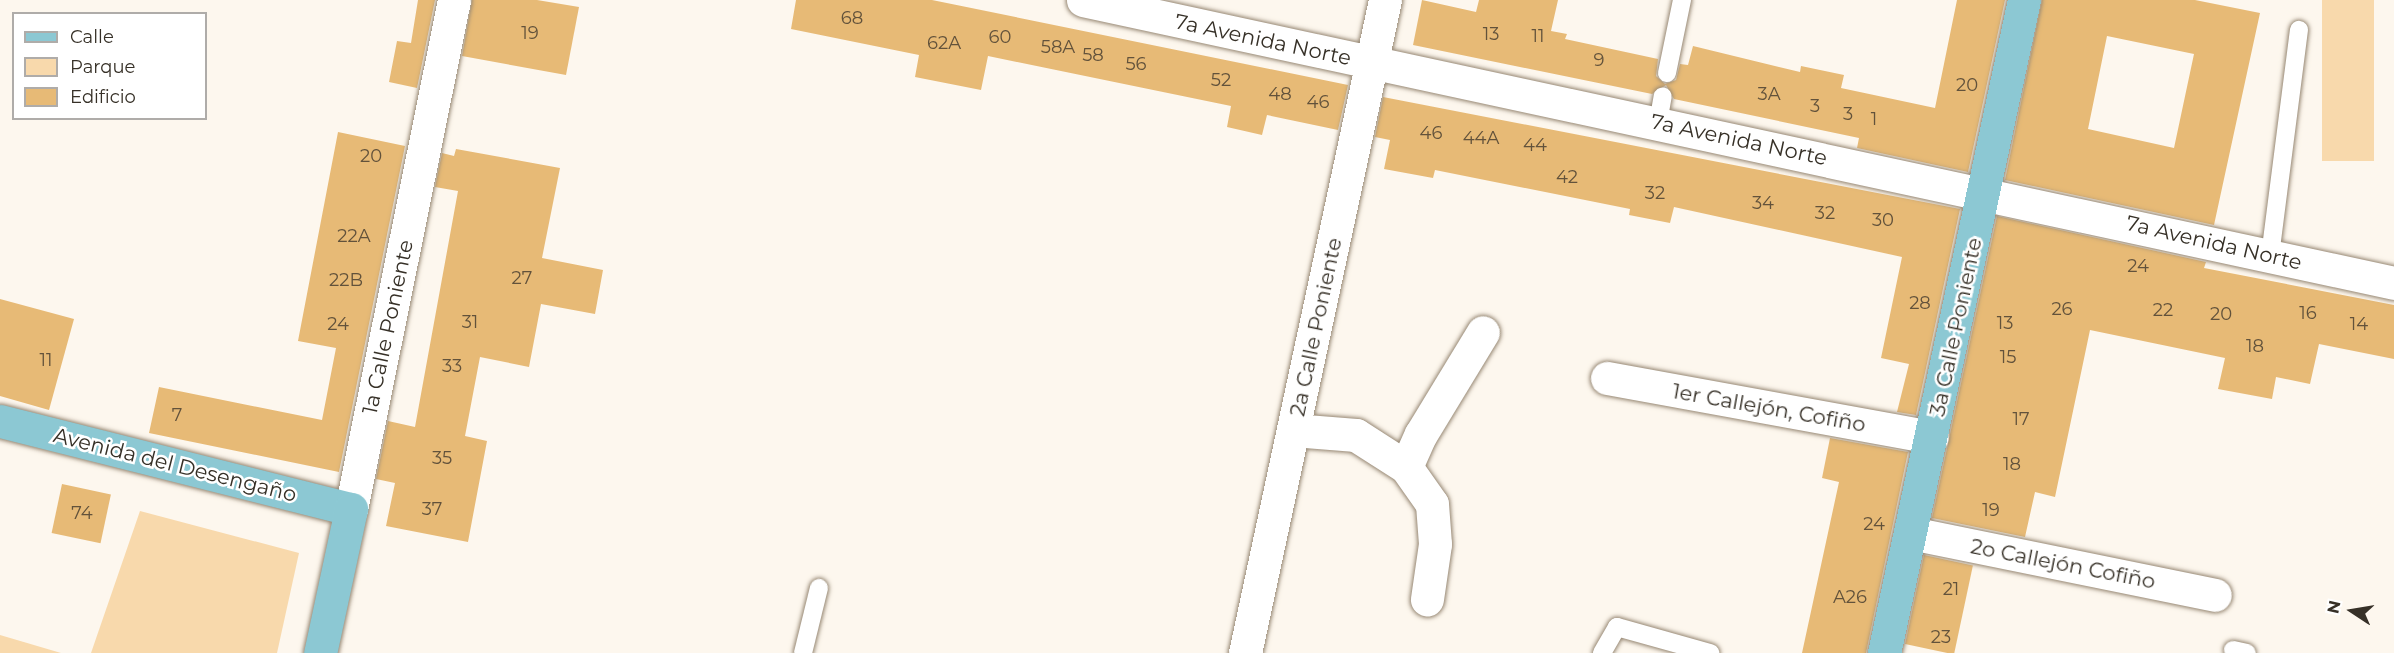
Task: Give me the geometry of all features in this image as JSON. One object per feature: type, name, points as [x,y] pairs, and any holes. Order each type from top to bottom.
[{"type":"main road","name":"3a Calle Poniente","points":[[1884,653],[1985,193],[2024,0]]},
{"type":"main road","name":"Avenida del Desengaño","points":[[0,421],[351,509]]},
{"type":"main road","name":"1a Calle Poniente","points":[[320,653],[351,509]]},
{"type":"street","name":"1a Calle Poniente","points":[[351,509],[454,0]]},
{"type":"street","name":"7a Avenida Norte","points":[[1083,0],[1372,64],[1660,110],[1985,193],[2394,283]]},
{"type":"street","name":"2a Calle Poniente","points":[[1245,653],[1385,0]]},
{"type":"street","points":[[1406,467],[1421,434],[1483,332]]},
{"type":"street","name":"1er Callejón, Cofiño","points":[[1607,378],[1932,438]]},
{"type":"street","points":[[1293,430],[1356,435],[1406,467],[1432,504],[1435,544],[1427,598]]},
{"type":"street","name":"2o Callejón Cofiño","points":[[1911,533],[2215,595]]},
{"type":"lane","points":[[1667,73],[1682,0]]},
{"type":"lane","points":[[2270,256],[2299,30]]},
{"type":"lane","points":[[803,653],[819,588]]},
{"type":"lane","points":[[1602,653],[1617,627],[1710,653]]},
{"type":"green space","points":[[2322,0],[2374,0],[2374,161],[2322,161]]},
{"type":"green space","points":[[140,511],[299,553],[277,653],[91,653]]},
{"type":"green space","points":[[0,635],[61,653],[0,653]]},
{"type":"building","points":[[418,0],[435,0],[417,88],[389,82],[397,41],[411,43]]},
{"type":"building","points":[[472,0],[537,0],[579,7],[566,75],[462,56]]},
{"type":"building","points":[[796,0],[932,0],[1348,85],[1338,130],[1267,115],[1262,135],[1227,127],[1231,106],[988,56],[981,90],[915,77],[919,55],[791,29]]},
{"type":"building","points":[[1422,0],[1476,12],[1479,0],[1558,0],[1551,31],[1567,34],[1565,39],[1658,59],[1656,76],[1665,84],[1676,80],[1680,64],[1688,65],[1693,46],[1800,72],[1801,66],[1844,75],[1841,88],[1935,108],[1957,0],[2005,0],[1968,172],[1857,148],[1859,138],[1674,99],[1666,85],[1652,94],[1413,45]]},
{"type":"building","points":[[2042,0],[2195,0],[2260,13],[2214,225],[2005,180]],"holes":[[[2107,36],[2194,54],[2174,148],[2088,129]]]},
{"type":"building","points":[[1383,97],[1960,209],[1916,415],[1897,412],[1909,364],[1881,358],[1902,257],[1674,207],[1670,223],[1629,215],[1630,209],[1435,170],[1433,178],[1384,169],[1390,140],[1375,137]]},
{"type":"building","points":[[338,132],[405,146],[339,472],[149,433],[159,387],[322,420],[336,348],[298,341]]},
{"type":"building","points":[[456,149],[560,168],[542,258],[603,270],[595,314],[541,304],[529,367],[480,357],[465,436],[487,441],[468,542],[386,526],[395,483],[376,479],[388,421],[415,427],[458,191],[435,187],[442,153],[454,156]]},
{"type":"building","points":[[1997,216],[2206,262],[2204,268],[2394,305],[2394,359],[2319,344],[2310,384],[2276,377],[2272,399],[2218,389],[2225,358],[2090,330],[2055,497],[2035,492],[2025,537],[1932,518]]},
{"type":"building","points":[[0,299],[74,319],[49,410],[0,396]]},
{"type":"building","points":[[1830,438],[1908,452],[1866,653],[1802,653],[1839,482],[1822,478]]},
{"type":"building","points":[[62,484],[111,494],[101,543],[52,533]]},
{"type":"building","points":[[1924,555],[1973,565],[1954,653],[1905,644]]}]
